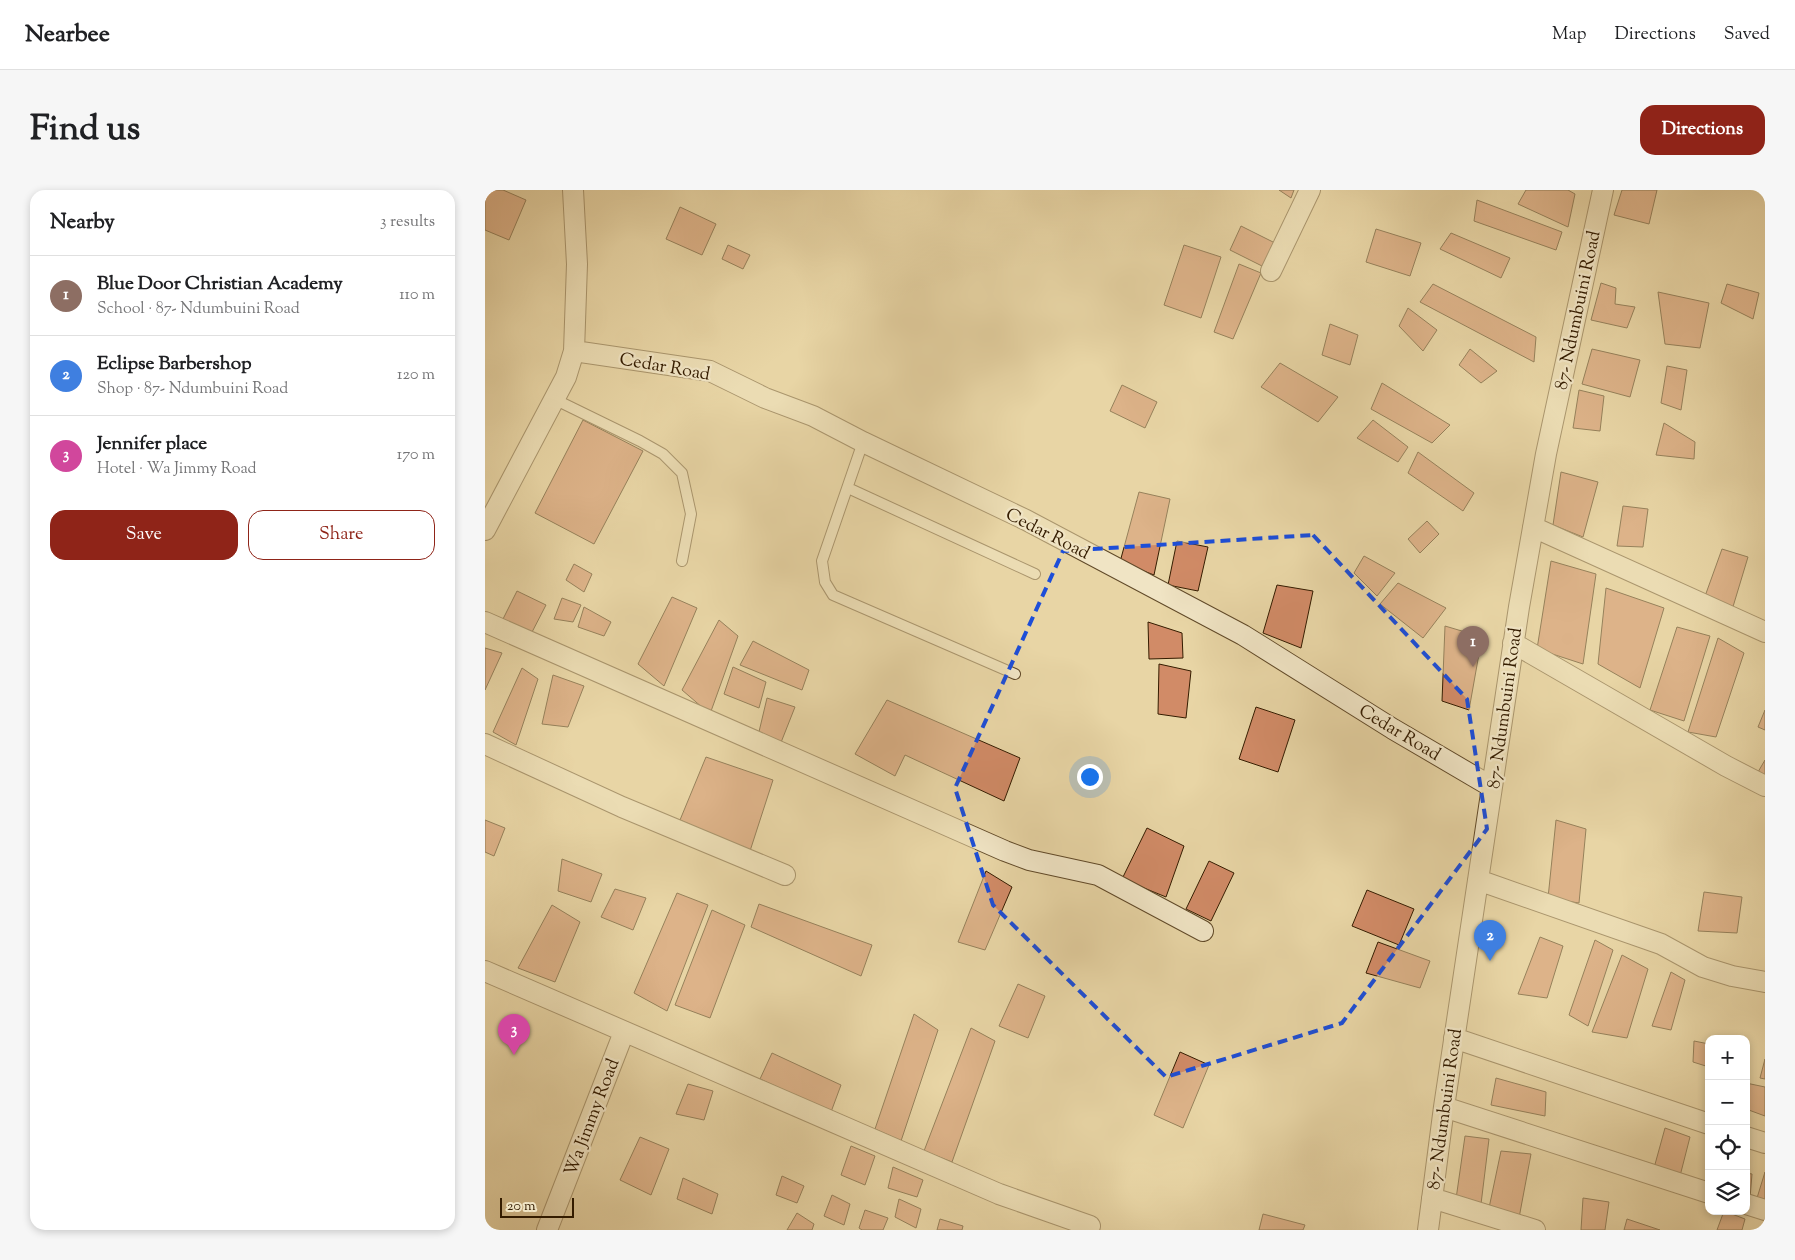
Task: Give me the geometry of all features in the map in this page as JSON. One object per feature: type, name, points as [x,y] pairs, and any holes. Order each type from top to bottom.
[{"type":"street","points":[[485,530],[566,377],[574,351],[577,264],[573,190]]},
{"type":"street","points":[[1271,272],[1310,190]]},
{"type":"street","name":"87- Ndumbuini Road","points":[[1428,1230],[1444,1107],[1513,643],[1546,454],[1603,190]]},
{"type":"street","name":"Cedar Road","points":[[574,351],[710,372],[765,398],[813,416],[1026,520],[1243,635],[1393,729],[1492,787]]},
{"type":"street","points":[[1533,527],[1765,632]]},
{"type":"street","points":[[485,622],[1005,851],[1029,860],[1098,875],[1203,932]]},
{"type":"street","points":[[1513,643],[1717,761],[1765,786]]},
{"type":"street","points":[[485,744],[622,807],[785,875]]},
{"type":"street","points":[[1478,880],[1661,944],[1703,967],[1732,976],[1765,982]]},
{"type":"street","points":[[485,971],[999,1194],[1089,1226]]},
{"type":"street","name":"Wa Jimmy Road","points":[[547,1230],[624,1032]]},
{"type":"street","points":[[1454,1038],[1705,1123]]},
{"type":"street","points":[[1444,1107],[1705,1192]]},
{"type":"street","points":[[1750,1138],[1765,1143]]},
{"type":"street","points":[[1432,1198],[1535,1230]]},
{"type":"street","points":[[1750,1205],[1765,1210]]},
{"type":"lane","points":[[554,399],[663,454],[682,473],[691,514],[682,561]]},
{"type":"lane","points":[[863,442],[822,562],[825,582],[833,596],[1015,674]]},
{"type":"lane","points":[[847,488],[1035,574]]},
{"type":"highlighted area","points":[[1313,535],[1467,699],[1487,829],[1342,1023],[1166,1077],[993,905],[955,788],[1063,551]]},
{"type":"building","points":[[485,190],[503,190],[526,200],[509,240],[485,230]]},
{"type":"building","points":[[1279,190],[1294,190],[1291,198]]},
{"type":"building","points":[[1526,190],[1568,190],[1575,194],[1568,227],[1518,204]]},
{"type":"building","points":[[1622,190],[1657,190],[1649,224],[1614,215]]},
{"type":"building","points":[[1477,200],[1562,232],[1556,250],[1474,221]]},
{"type":"building","points":[[680,207],[716,224],[702,255],[666,239]]},
{"type":"building","points":[[1241,226],[1275,243],[1262,266],[1230,250]]},
{"type":"building","points":[[1376,229],[1421,243],[1410,276],[1366,262]]},
{"type":"building","points":[[1451,233],[1510,258],[1501,278],[1440,249]]},
{"type":"building","points":[[728,245],[750,255],[743,269],[722,259]]},
{"type":"building","points":[[1184,245],[1221,257],[1201,318],[1164,305]]},
{"type":"building","points":[[1239,264],[1261,273],[1233,339],[1214,332]]},
{"type":"building","points":[[1601,283],[1616,288],[1615,304],[1635,307],[1627,328],[1591,320]]},
{"type":"building","points":[[1433,284],[1536,337],[1534,362],[1420,302]]},
{"type":"building","points":[[1727,284],[1759,293],[1753,319],[1721,303]]},
{"type":"building","points":[[1658,292],[1709,303],[1700,348],[1665,344]]},
{"type":"building","points":[[1408,308],[1437,330],[1423,351],[1399,326]]},
{"type":"building","points":[[1330,324],[1358,335],[1350,365],[1322,355]]},
{"type":"building","points":[[1470,349],[1497,371],[1481,383],[1459,365]]},
{"type":"building","points":[[1592,349],[1640,360],[1630,397],[1582,384]]},
{"type":"building","points":[[1280,363],[1338,397],[1318,422],[1261,387]]},
{"type":"building","points":[[1667,366],[1687,370],[1681,410],[1661,403]]},
{"type":"building","points":[[1382,383],[1450,425],[1432,443],[1371,409]]},
{"type":"building","points":[[1122,385],[1157,402],[1145,428],[1110,411]]},
{"type":"building","points":[[1579,390],[1604,396],[1600,431],[1573,428]]},
{"type":"building","points":[[583,420],[643,451],[594,544],[535,513]]},
{"type":"building","points":[[1373,420],[1408,447],[1398,462],[1357,438]]},
{"type":"building","points":[[1664,423],[1695,442],[1694,459],[1656,455]]},
{"type":"building","points":[[1418,452],[1474,493],[1463,511],[1408,473]]},
{"type":"building","points":[[1561,472],[1598,482],[1583,537],[1553,525]]},
{"type":"building","points":[[1139,492],[1170,499],[1154,575],[1120,562]]},
{"type":"building","points":[[1623,506],[1648,509],[1643,547],[1617,546]]},
{"type":"building","points":[[1427,521],[1439,534],[1420,553],[1408,539]]},
{"type":"building","points":[[1177,541],[1208,547],[1198,591],[1168,585]]},
{"type":"building","points":[[1722,549],[1748,557],[1732,610],[1704,599]]},
{"type":"building","points":[[1364,556],[1395,573],[1377,596],[1354,573]]},
{"type":"building","points":[[1551,561],[1596,574],[1583,664],[1537,649]]},
{"type":"building","points":[[574,564],[592,574],[584,592],[566,580]]},
{"type":"building","points":[[1398,583],[1446,608],[1423,638],[1380,604]]},
{"type":"building","points":[[1277,585],[1313,591],[1301,648],[1263,633]]},
{"type":"building","points":[[1606,588],[1664,608],[1640,688],[1598,664]]},
{"type":"building","points":[[517,591],[546,605],[530,636],[502,621]]},
{"type":"building","points":[[672,597],[697,608],[664,686],[638,664]]},
{"type":"building","points":[[562,598],[581,605],[573,622],[554,619]]},
{"type":"building","points":[[584,607],[611,622],[604,636],[578,627]]},
{"type":"building","points":[[719,620],[738,636],[710,714],[682,690]]},
{"type":"building","points":[[1148,622],[1182,633],[1183,658],[1149,659]]},
{"type":"building","points":[[1445,626],[1482,637],[1469,710],[1442,701]]},
{"type":"building","points":[[1677,627],[1710,636],[1684,721],[1650,710]]},
{"type":"building","points":[[1718,638],[1744,653],[1716,737],[1688,732]]},
{"type":"building","points":[[753,641],[809,670],[802,690],[740,665]]},
{"type":"building","points":[[485,648],[502,653],[485,690]]},
{"type":"building","points":[[1159,664],[1191,671],[1186,718],[1158,714]]},
{"type":"building","points":[[733,667],[766,682],[759,708],[724,694]]},
{"type":"building","points":[[522,668],[538,679],[516,745],[493,732]]},
{"type":"building","points":[[553,675],[584,686],[568,727],[542,724]]},
{"type":"building","points":[[767,698],[795,707],[780,745],[758,736]]},
{"type":"building","points":[[887,700],[1020,758],[1004,801],[905,755],[895,776],[855,754]]},
{"type":"building","points":[[1256,707],[1295,720],[1278,772],[1239,759]]},
{"type":"building","points":[[1765,710],[1765,730],[1758,727]]},
{"type":"building","points":[[706,757],[773,780],[750,851],[680,820]]},
{"type":"building","points":[[1765,760],[1765,775],[1758,772]]},
{"type":"building","points":[[485,820],[505,828],[494,856],[485,852]]},
{"type":"building","points":[[1556,820],[1586,829],[1579,903],[1548,898]]},
{"type":"building","points":[[1147,828],[1184,846],[1166,897],[1122,879]]},
{"type":"building","points":[[562,859],[602,874],[591,902],[558,891]]},
{"type":"building","points":[[1209,861],[1234,873],[1211,921],[1186,909]]},
{"type":"building","points":[[986,871],[1012,887],[985,950],[958,942]]},
{"type":"building","points":[[615,889],[646,898],[633,930],[601,917]]},
{"type":"building","points":[[1367,890],[1414,909],[1399,945],[1352,926]]},
{"type":"building","points":[[1704,892],[1742,897],[1737,933],[1698,931]]},
{"type":"building","points":[[677,893],[708,905],[667,1011],[634,993]]},
{"type":"building","points":[[759,904],[872,945],[861,976],[751,927]]},
{"type":"building","points":[[552,905],[580,922],[555,982],[518,968]]},
{"type":"building","points":[[712,910],[745,925],[710,1018],[675,1005]]},
{"type":"building","points":[[1540,937],[1563,946],[1547,998],[1518,994]]},
{"type":"building","points":[[1595,940],[1613,950],[1588,1026],[1569,1015]]},
{"type":"building","points":[[1378,942],[1430,961],[1420,988],[1366,973]]},
{"type":"building","points":[[1622,955],[1648,969],[1627,1038],[1592,1032]]},
{"type":"building","points":[[1671,972],[1685,980],[1671,1030],[1652,1026]]},
{"type":"building","points":[[1018,984],[1045,996],[1028,1038],[999,1026]]},
{"type":"building","points":[[914,1014],[938,1030],[901,1141],[875,1129]]},
{"type":"building","points":[[971,1028],[995,1041],[952,1162],[924,1151]]},
{"type":"building","points":[[1694,1041],[1705,1043],[1705,1066],[1693,1062]]},
{"type":"building","points":[[1180,1052],[1209,1065],[1183,1128],[1154,1115]]},
{"type":"building","points":[[772,1053],[841,1085],[831,1112],[760,1079]]},
{"type":"building","points":[[1765,1059],[1765,1079],[1760,1078]]},
{"type":"building","points":[[1496,1078],[1546,1092],[1545,1116],[1491,1105]]},
{"type":"building","points":[[688,1084],[713,1091],[704,1120],[676,1114]]},
{"type":"building","points":[[1750,1084],[1765,1087],[1765,1116],[1750,1110]]},
{"type":"building","points":[[1665,1128],[1690,1137],[1680,1176],[1654,1168]]},
{"type":"building","points":[[1465,1136],[1489,1139],[1481,1204],[1456,1199]]},
{"type":"building","points":[[640,1137],[669,1149],[651,1195],[620,1180]]},
{"type":"building","points":[[851,1146],[875,1156],[865,1185],[841,1175]]},
{"type":"building","points":[[1501,1151],[1531,1154],[1519,1218],[1489,1208]]},
{"type":"building","points":[[893,1167],[923,1180],[917,1197],[888,1188]]},
{"type":"building","points":[[1765,1172],[1765,1200],[1757,1198]]},
{"type":"building","points":[[1750,1174],[1752,1174],[1750,1198]]},
{"type":"building","points":[[782,1176],[804,1186],[797,1203],[776,1195]]},
{"type":"building","points":[[683,1178],[718,1194],[712,1214],[677,1199]]},
{"type":"building","points":[[832,1195],[850,1204],[844,1225],[824,1216]]},
{"type":"building","points":[[1583,1198],[1609,1202],[1605,1230],[1581,1230]]},
{"type":"building","points":[[899,1199],[921,1209],[916,1228],[895,1217]]},
{"type":"building","points":[[865,1210],[888,1218],[883,1230],[862,1230],[859,1228]]},
{"type":"building","points":[[797,1213],[814,1224],[812,1230],[787,1230]]},
{"type":"building","points":[[1263,1214],[1305,1225],[1303,1230],[1259,1230]]},
{"type":"building","points":[[1723,1215],[1734,1215],[1745,1219],[1742,1230],[1717,1230]]},
{"type":"building","points":[[940,1219],[963,1226],[962,1230],[937,1230]]},
{"type":"building","points":[[1627,1219],[1660,1230],[1624,1230]]},
{"type":"place","name":"Blue Door Christian Academy","points":[[1473,667]]},
{"type":"place","name":"Eclipse Barbershop","points":[[1490,961]]},
{"type":"place","name":"Jennifer place","points":[[514,1055]]}]
